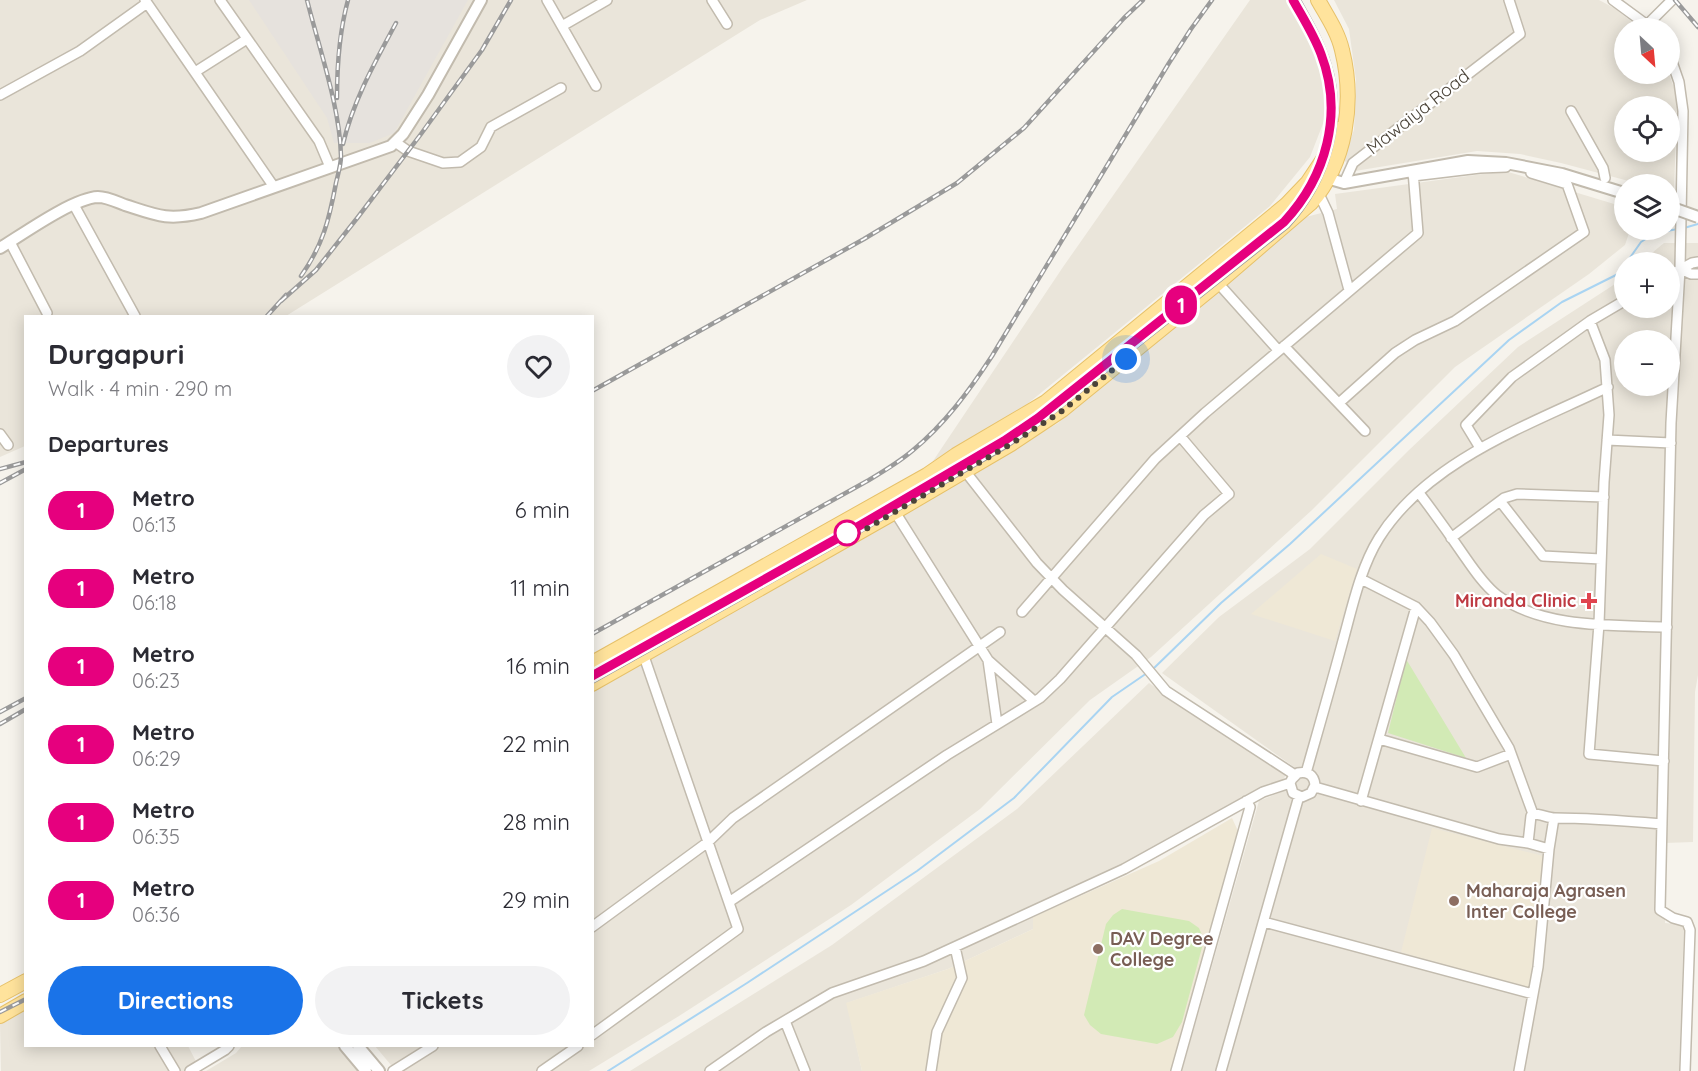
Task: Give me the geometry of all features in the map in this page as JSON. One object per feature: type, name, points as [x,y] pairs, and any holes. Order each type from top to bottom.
[{"type":"main road","points":[[594,662],[927,475],[956,455],[1046,402],[1286,205],[1308,182],[1338,137],[1340,103],[1334,48],[1310,0]]},
{"type":"main road","points":[[594,683],[895,512],[1062,411],[1311,203],[1329,178],[1343,145],[1346,121],[1346,68],[1342,48],[1318,0]]},
{"type":"main road","points":[[0,995],[24,982]]},
{"type":"main road","points":[[0,1016],[24,1002]]},
{"type":"street","points":[[220,0],[319,141],[330,167]]},
{"type":"street","points":[[47,313],[5,245],[74,205],[99,197],[163,217],[180,218],[201,213],[391,146],[403,134],[428,95],[481,0]]},
{"type":"street","points":[[548,0],[596,86]]},
{"type":"street","points":[[562,26],[608,0]]},
{"type":"street","points":[[712,0],[727,24]]},
{"type":"street","name":"Mawaiya Road","points":[[1344,183],[1353,163],[1520,34],[1509,0]]},
{"type":"street","points":[[1613,0],[1637,18]]},
{"type":"street","points":[[1657,18],[1672,0]]},
{"type":"street","points":[[0,94],[80,51],[146,1],[274,187]]},
{"type":"street","points":[[195,72],[247,39]]},
{"type":"street","points":[[1679,84],[1683,111],[1680,269]]},
{"type":"street","points":[[395,142],[408,151],[443,163],[459,162],[481,147],[491,127],[561,88]]},
{"type":"street","points":[[1571,111],[1603,168],[1605,178]]},
{"type":"street","points":[[1413,174],[1468,161],[1506,163],[1530,167],[1614,190]]},
{"type":"street","points":[[1313,174],[1344,183],[1413,174],[1506,167],[1567,184],[1584,232],[1455,321],[1415,340],[1395,353],[1339,403]]},
{"type":"street","points":[[1022,612],[1155,459],[1281,348],[1418,233],[1413,174]]},
{"type":"street","points":[[1318,194],[1328,213],[1349,290]]},
{"type":"street","points":[[74,205],[134,315]]},
{"type":"street","points":[[1680,211],[1698,217]]},
{"type":"street","points":[[1680,269],[1692,262],[1698,262]]},
{"type":"street","points":[[1680,269],[1691,274],[1698,273]]},
{"type":"street","points":[[1218,283],[1365,431]]},
{"type":"street","points":[[1480,448],[1466,424],[1512,377],[1590,321],[1614,307]]},
{"type":"street","points":[[1677,318],[1671,443],[1660,910],[1673,918],[1687,922],[1690,930],[1686,1071]]},
{"type":"street","points":[[1590,321],[1605,360],[1609,415],[1599,624],[1589,754],[1664,761]]},
{"type":"street","points":[[1306,773],[1361,579],[1378,539],[1401,510],[1446,469],[1480,448],[1608,387]]},
{"type":"street","points":[[0,434],[8,445]]},
{"type":"street","points":[[729,902],[941,758],[1034,701],[1060,679],[1203,515],[1229,494],[1180,436]]},
{"type":"street","points":[[1607,440],[1671,443]]},
{"type":"street","points":[[956,455],[965,471],[1037,563],[1144,665],[1166,691],[1292,779]]},
{"type":"street","points":[[1419,493],[1476,573],[1497,595],[1543,616],[1580,623],[1667,627]]},
{"type":"street","points":[[1451,538],[1500,501],[1517,494],[1604,497]]},
{"type":"street","points":[[1500,501],[1543,556],[1601,559]]},
{"type":"street","points":[[895,512],[988,660],[1034,701]]},
{"type":"street","points":[[1361,579],[1416,607],[1454,655],[1511,754],[1533,814],[1528,843]]},
{"type":"street","points":[[1361,801],[1416,607]]},
{"type":"street","points":[[594,926],[708,842],[733,818],[1000,632]]},
{"type":"street","points":[[594,1034],[738,929],[638,639]]},
{"type":"street","points":[[988,660],[997,724]]},
{"type":"street","points":[[1379,739],[1477,767],[1511,754]]},
{"type":"street","points":[[710,1071],[832,993],[924,961],[1124,869],[1246,801],[1292,779],[1298,773],[1312,776],[1315,787],[1311,794],[1299,796],[1293,792],[1292,779]]},
{"type":"street","points":[[1315,787],[1499,839],[1549,849]]},
{"type":"street","points":[[1221,1071],[1299,796]]},
{"type":"street","points":[[1176,1071],[1250,807],[1246,801]]},
{"type":"street","points":[[1533,814],[1554,818],[1571,816],[1662,824]]},
{"type":"street","points":[[1519,1071],[1538,967],[1554,818]]},
{"type":"street","points":[[1264,922],[1533,994]]},
{"type":"street","points":[[931,1071],[937,1032],[962,978],[955,947]]},
{"type":"street","points":[[786,1021],[805,1071]]},
{"type":"street","points":[[161,1047],[175,1071]]},
{"type":"street","points":[[190,1071],[227,1047]]},
{"type":"street","points":[[346,1047],[366,1071]]},
{"type":"street","points":[[359,1047],[379,1071]]},
{"type":"street","points":[[393,1071],[431,1047]]},
{"type":"street","points":[[542,1071],[577,1047]]},
{"type":"shaded area","points":[[0,0],[807,0],[760,20],[288,315],[24,315],[24,446],[0,457]]},
{"type":"shaded area","points":[[249,0],[468,0],[394,133],[370,143],[334,143],[327,118]]},
{"type":"shaded area","points":[[1250,0],[1294,0],[1314,34],[1327,83],[1324,121],[1310,157],[1270,206],[1026,405],[933,461],[1063,267]]},
{"type":"shaded area","points":[[1334,0],[1599,0],[1627,18],[1614,18],[1614,84],[1673,84],[1677,96],[1614,96],[1614,162],[1675,162],[1675,174],[1614,174],[1614,177],[1520,154],[1477,151],[1355,171],[1343,159],[1354,130],[1356,80],[1349,29]]},
{"type":"shaded area","points":[[1505,171],[1614,204],[1614,240],[1627,240],[1625,245],[1589,274],[1455,367],[1312,510],[1151,657],[1090,700],[980,809],[851,905],[589,1071],[396,1071],[376,1047],[594,1047],[594,690],[774,589],[1058,423],[1217,290],[1294,220],[1337,209],[1335,194]]},
{"type":"shaded area","points":[[1664,243],[1698,243],[1698,675],[1695,692],[1693,842],[1665,843],[1665,923],[1684,925],[1679,1071],[1182,1071],[1259,801],[1284,791],[1294,767],[1162,673],[1219,617],[1310,549],[1409,450],[1518,347],[1614,284],[1614,318],[1680,318],[1680,252],[1653,252]]},
{"type":"shaded area","points":[[1321,554],[1357,569],[1335,641],[1251,614]]},
{"type":"shaded area","points":[[1149,683],[1286,775],[1282,781],[1232,803],[1118,866],[1029,908],[1033,917],[1033,929],[948,969],[847,1003],[862,1071],[630,1071],[832,945],[1017,809]]},
{"type":"shaded area","name":"DAV Degree College","points":[[1232,818],[1238,831],[1171,1071],[862,1071],[846,1003],[948,969],[1033,929],[1033,917],[1159,861]]},
{"type":"shaded area","points":[[1432,828],[1543,856],[1530,989],[1401,952]]},
{"type":"shaded area","points":[[24,1009],[24,1047],[189,1047],[201,1071],[1,1071],[0,1023]]},
{"type":"shaded area","points":[[241,1047],[340,1047],[359,1071],[206,1071],[236,1053]]},
{"type":"green space","points":[[1406,659],[1466,758],[1388,733]]},
{"type":"green space","points":[[1122,909],[1189,921],[1199,928],[1204,940],[1182,1022],[1173,1037],[1157,1044],[1101,1034],[1090,1025],[1084,1015],[1106,924]]},
{"type":"waterway","points":[[1684,228],[1698,224]]},
{"type":"waterway","points":[[1634,252],[1644,240]]},
{"type":"waterway","points":[[1152,670],[1221,603],[1290,544],[1509,340],[1562,302],[1614,276]]},
{"type":"waterway","points":[[608,1071],[917,871],[1014,798],[1112,697],[1147,673]]},
{"type":"railway","points":[[301,276],[315,254],[324,232],[331,209],[341,156],[333,98],[307,0]]},
{"type":"railway","points":[[337,98],[339,49],[348,0]]},
{"type":"railway","points":[[281,301],[316,270],[358,217],[482,50],[511,0]]},
{"type":"railway","points":[[594,390],[864,239],[957,183],[1024,128],[1143,0]]},
{"type":"railway","points":[[594,633],[869,480],[907,455],[935,430],[992,356],[1169,63],[1212,0]]},
{"type":"railway","points":[[594,681],[1007,446],[1041,422],[1288,226],[1314,190],[1323,170],[1330,150],[1336,107],[1329,63],[1316,30],[1299,0]]},
{"type":"railway","points":[[1675,0],[1698,27]]},
{"type":"railway","points":[[343,144],[359,97],[396,23]]},
{"type":"railway","points":[[268,315],[286,295]]},
{"type":"railway","points":[[0,469],[24,463]]},
{"type":"railway","points":[[0,483],[24,470]]},
{"type":"railway","points":[[0,712],[24,699]]},
{"type":"railway","points":[[0,724],[24,710]]},
{"type":"railway","points":[[0,1012],[24,1000]]},
{"type":"metro line","name":"1","points":[[594,675],[674,632],[1004,441],[1038,418],[1284,222],[1302,202],[1316,178],[1325,153],[1331,116],[1330,91],[1325,66],[1316,43],[1293,0]]},
{"type":"place","name":"Miranda Clinic","points":[[1589,601]]},
{"type":"place","name":"Maharaja Agrasen Inter College","points":[[1454,901]]},
{"type":"place","name":"DAV Degree College","points":[[1098,949]]},
{"type":"route","points":[[847,533],[859,533],[1011,444],[1062,411],[1126,359]]}]
